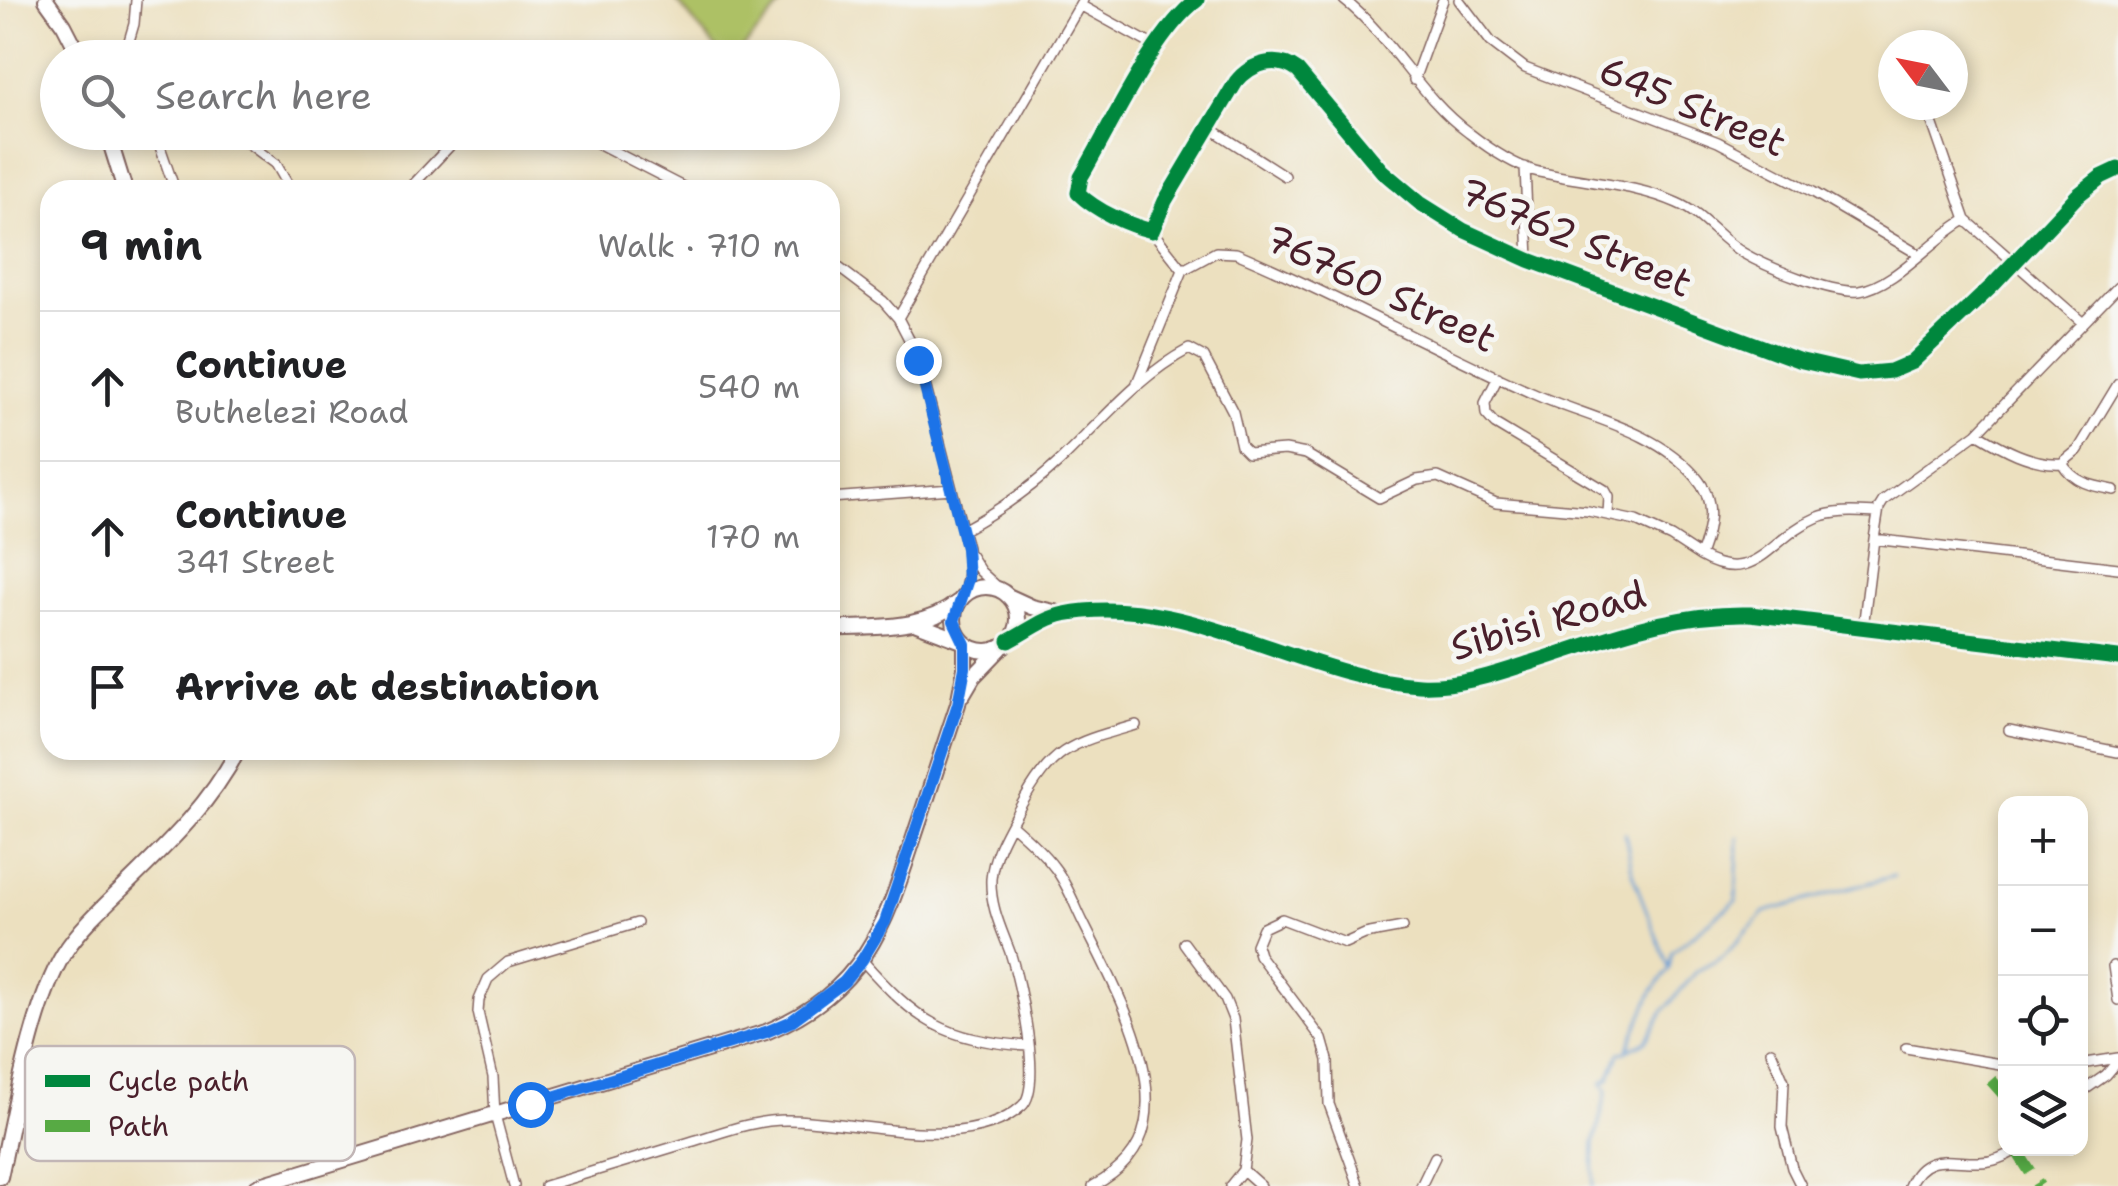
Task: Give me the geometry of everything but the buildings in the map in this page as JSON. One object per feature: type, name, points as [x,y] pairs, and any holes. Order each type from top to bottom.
[{"type":"street","points":[[46,0],[72,40]]},
{"type":"street","points":[[129,40],[136,0]]},
{"type":"street","points":[[1136,386],[1183,270],[1152,231],[1094,205],[1081,196],[1078,188],[1156,47],[1180,14],[1197,0]]},
{"type":"street","name":"76762 Street","points":[[1344,0],[1456,124],[1525,168],[1673,201],[1701,217],[1742,253],[1817,284],[1856,292],[1880,284],[1966,220]]},
{"type":"street","points":[[1414,80],[1444,0]]},
{"type":"street","name":"645 Street","points":[[1458,0],[1491,42],[1525,68],[1718,142],[1918,254]]},
{"type":"street","points":[[898,318],[1082,2],[1156,47]]},
{"type":"street","name":"76762 Street","points":[[1152,231],[1165,201],[1236,82],[1247,70],[1275,62],[1290,65],[1400,187],[1463,230],[1529,260],[1798,360],[1859,374],[1891,371],[1912,362],[2077,196],[2118,169]]},
{"type":"street","points":[[1931,120],[1966,220],[2083,323]]},
{"type":"street","points":[[1210,128],[1285,176]]},
{"type":"street","points":[[113,150],[122,180]]},
{"type":"street","points":[[161,150],[172,180]]},
{"type":"street","points":[[257,150],[276,164],[285,180]]},
{"type":"street","points":[[417,180],[446,150]]},
{"type":"street","points":[[611,150],[670,180]]},
{"type":"street","points":[[1525,168],[1529,260]]},
{"type":"street","name":"76760 Street","points":[[1183,270],[1216,252],[1236,253],[1498,377],[1637,434],[1685,466],[1703,487],[1709,501],[1709,525],[1700,556]]},
{"type":"street","points":[[355,1157],[737,1042],[790,1022],[844,982],[862,960],[892,902],[958,704],[965,668],[963,642],[954,621],[969,568],[963,530],[918,360],[898,318],[870,289],[840,268]]},
{"type":"street","points":[[1862,628],[1878,512],[1890,496],[1977,432],[2118,287]]},
{"type":"street","points":[[963,530],[995,512],[1055,466],[1166,362],[1194,349],[1204,357],[1233,412],[1240,446],[1248,453],[1285,450],[1306,454],[1378,498],[1417,480],[1438,477],[1496,503],[1608,514],[1655,529],[1700,556],[1737,568],[1748,566],[1796,528],[1821,516],[1878,512]]},
{"type":"street","name":"76760 Street","points":[[1498,377],[1485,403],[1486,414],[1495,424],[1605,490],[1609,497],[1608,514]]},
{"type":"street","points":[[1977,432],[2020,455],[2062,463],[2078,450],[2118,384]]},
{"type":"street","points":[[2062,463],[2068,474],[2080,482],[2114,490]]},
{"type":"street","points":[[840,497],[952,490]]},
{"type":"street","points":[[1874,539],[2118,568]]},
{"type":"street","points":[[958,704],[974,678],[1015,632],[1017,613],[966,548]]},
{"type":"street","points":[[916,624],[946,612],[983,588],[1005,594]]},
{"type":"street","name":"Sibisi Road","points":[[1005,594],[1032,607],[1064,614],[1155,614],[1380,679],[1427,685],[1466,682],[1638,627],[1687,616],[1750,614],[2118,658]]},
{"type":"street","name":"Sibisi Road","points":[[1006,643],[1064,614]]},
{"type":"street","points":[[840,628],[916,624],[938,629],[984,651],[1006,643]]},
{"type":"street","points":[[545,1186],[770,1121],[800,1120],[914,1132],[977,1128],[995,1123],[1026,1103],[1032,1070],[1018,982],[992,898],[994,866],[1011,824],[1054,756],[1096,736],[1136,725]]},
{"type":"street","points":[[2009,730],[2118,752]]},
{"type":"street","points":[[31,1046],[63,955],[81,931],[196,814],[233,760]]},
{"type":"street","points":[[1011,824],[1055,868],[1116,989],[1142,1062],[1148,1105],[1142,1134],[1128,1160],[1096,1186]]},
{"type":"street","points":[[1359,1186],[1329,1104],[1328,1060],[1322,1039],[1258,955],[1256,944],[1263,928],[1282,920],[1344,943],[1377,931],[1404,927]]},
{"type":"street","points":[[514,1186],[495,1115],[493,1077],[478,1000],[488,979],[508,962],[637,923]]},
{"type":"street","points":[[1184,942],[1225,999],[1233,1019],[1247,1140],[1243,1170],[1230,1186]]},
{"type":"street","points":[[862,960],[899,1001],[936,1026],[972,1040],[1028,1046]]},
{"type":"street","points":[[2113,966],[2118,1000]]},
{"type":"street","points":[[1906,1048],[1998,1064]]},
{"type":"street","points":[[1770,1051],[1786,1089],[1782,1127],[1792,1168],[1801,1186]]},
{"type":"street","points":[[2088,1063],[2118,1059]]},
{"type":"street","points":[[2088,1088],[2106,1076],[2118,1059]]},
{"type":"street","points":[[0,1177],[25,1071]]},
{"type":"street","points":[[1910,1186],[1920,1168],[1939,1159],[1984,1162],[2005,1156]]},
{"type":"street","points":[[1421,1186],[1435,1157]]},
{"type":"street","points":[[257,1186],[341,1161]]},
{"type":"street","points":[[1243,1170],[1261,1186]]},
{"type":"green space","points":[[676,0],[786,0],[750,40],[709,40]]},
{"type":"waterway","points":[[1625,833],[1633,876],[1669,968]]},
{"type":"waterway","points":[[1593,1186],[1594,1143],[1607,1090],[1602,1082],[1609,1079],[1619,1053],[1626,1052],[1652,992],[1669,969],[1672,952],[1736,901],[1738,837]]},
{"type":"waterway","points":[[1627,1050],[1646,1041],[1664,1010],[1697,971],[1723,957],[1765,912],[1894,876]]},
{"type":"marked path","points":[[1991,1080],[1998,1088]]},
{"type":"marked path","points":[[2020,1156],[2039,1186]]},
{"type":"cycle path","points":[[1197,0],[1149,57],[1081,177],[1078,193],[1103,211],[1152,231],[1165,201],[1236,82],[1257,66],[1282,63],[1298,71],[1382,171],[1420,203],[1463,230],[1529,260],[1798,360],[1859,374],[1891,371],[1912,362],[1993,285],[2077,196],[2118,169]]},
{"type":"cycle path","points":[[1009,641],[1064,614],[1109,610],[1153,614],[1198,624],[1331,668],[1375,679],[1433,685],[1489,676],[1665,622],[1750,614],[2118,658]]},
{"type":"route","points":[[530,1104],[737,1042],[790,1022],[844,982],[885,922],[958,704],[966,660],[965,644],[954,621],[968,579],[966,548],[918,360]]}]
